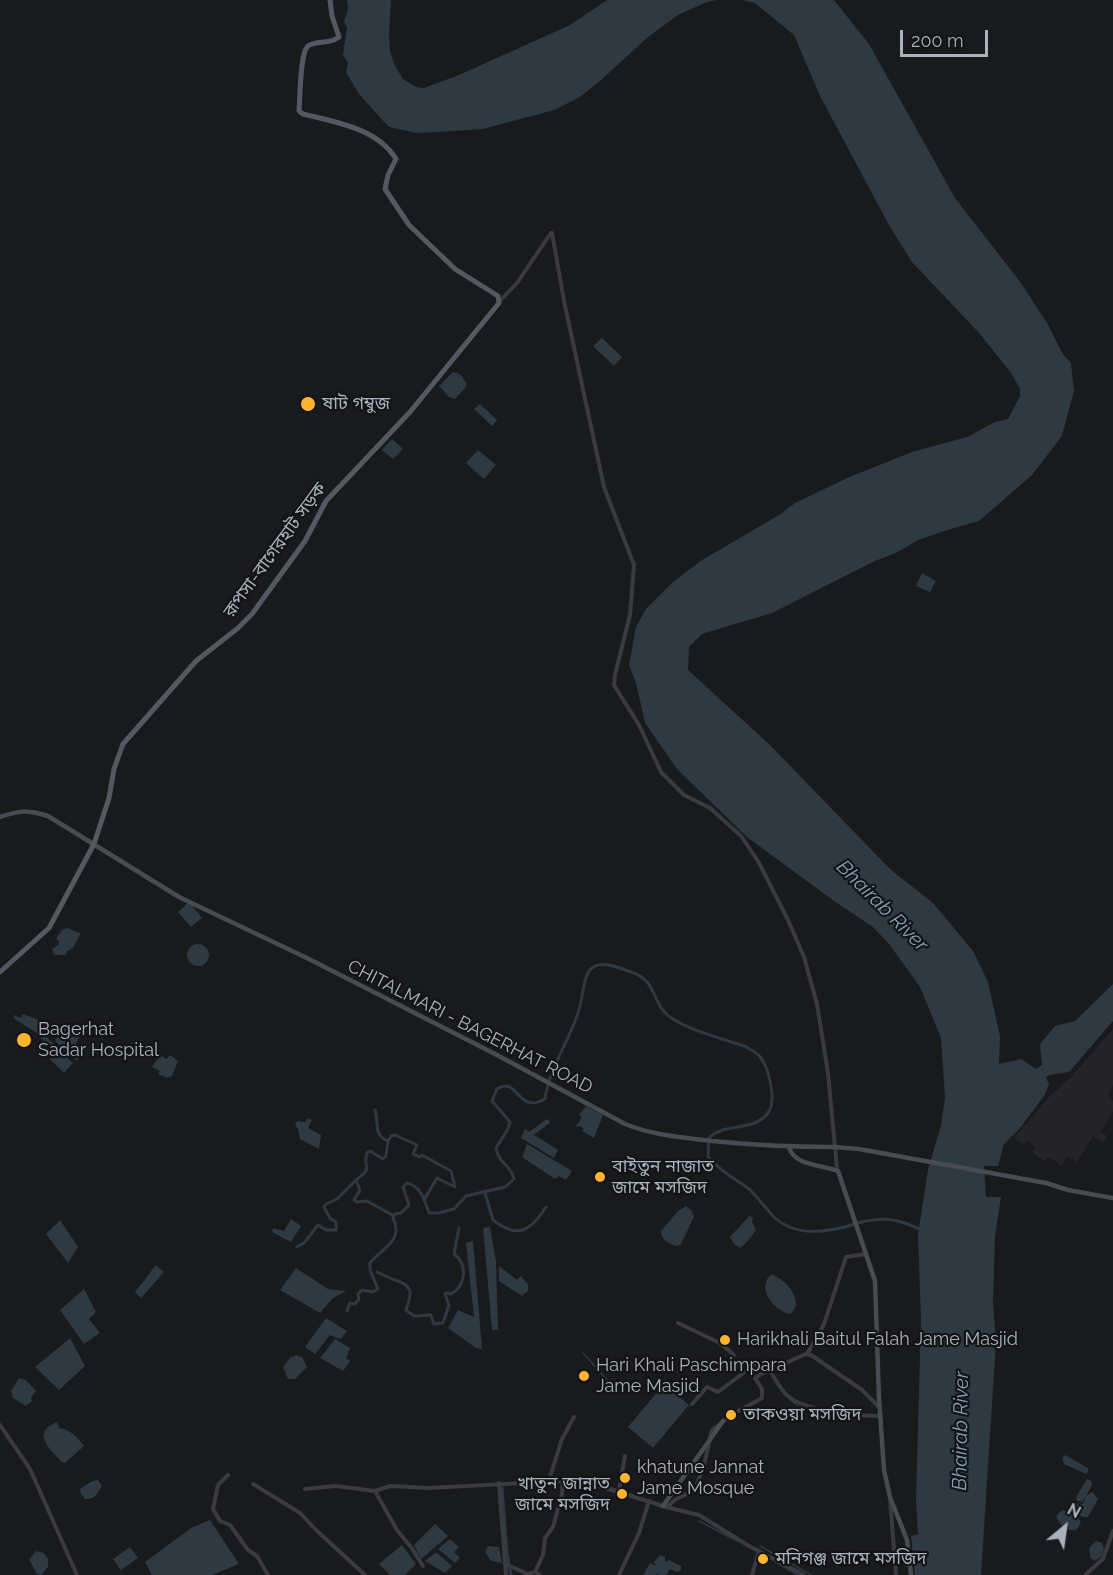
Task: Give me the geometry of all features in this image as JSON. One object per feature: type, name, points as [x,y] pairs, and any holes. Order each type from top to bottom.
[{"type":"main road","points":[[330,0],[332,16],[339,37],[333,42],[309,46],[306,49],[299,111],[360,129],[392,152],[396,159],[387,175],[385,189],[408,225],[455,269],[498,296],[500,301]]},
{"type":"main road","name":"রূপসা-বাগেরহাট সড়ক","points":[[0,972],[49,928],[94,844],[123,744],[196,661],[252,614],[305,541],[326,501],[410,412],[469,339],[484,324],[500,301]]},
{"type":"main road","points":[[0,817],[17,811],[48,816],[94,844]]},
{"type":"main road","name":"CHITALMARI - BAGERHAT ROAD","points":[[94,844],[179,897],[309,959],[554,1084],[625,1124],[641,1130],[657,1135],[702,1140],[789,1147],[859,1149],[1047,1183],[1068,1190],[1113,1198]]},
{"type":"main road","points":[[789,1147],[792,1155],[797,1159],[837,1169],[866,1254],[876,1291],[884,1470],[890,1497],[907,1539],[911,1575]]},
{"type":"main road","points":[[664,1506],[723,1421]]},
{"type":"street","points":[[500,301],[517,283],[552,233],[564,301],[604,487],[634,565],[630,615],[614,686],[639,725],[661,771],[684,795],[710,808],[741,836],[758,861],[788,920],[804,957],[817,1004],[828,1073],[837,1169]]},
{"type":"street","points":[[664,1506],[695,1490],[704,1465],[712,1430],[723,1421],[762,1399],[762,1389],[755,1378],[806,1354],[824,1324],[846,1257],[866,1254]]},
{"type":"street","points":[[678,1323],[720,1343],[734,1355]]},
{"type":"street","points":[[767,1371],[806,1354],[811,1355],[862,1390],[880,1408]]},
{"type":"street","points":[[692,1404],[707,1387],[718,1392],[754,1365]]},
{"type":"street","points":[[767,1371],[787,1396],[798,1403],[815,1409],[880,1416]]},
{"type":"street","points":[[549,1480],[562,1439],[574,1417]]},
{"type":"street","points":[[0,1425],[20,1452],[38,1485],[77,1575]]},
{"type":"street","points":[[619,1491],[625,1456]]},
{"type":"street","points":[[228,1475],[218,1485],[213,1509],[220,1521],[230,1525],[248,1550],[257,1556],[268,1575]]},
{"type":"street","points":[[305,1489],[336,1486],[375,1491],[390,1486],[429,1488],[579,1479],[699,1515],[804,1575]]},
{"type":"street","points":[[535,1572],[543,1555],[544,1540],[553,1527],[561,1500],[563,1480]]},
{"type":"street","points":[[499,1483],[506,1575]]},
{"type":"street","points":[[253,1484],[291,1506],[364,1575]]},
{"type":"street","points":[[375,1491],[397,1530],[423,1566]]},
{"type":"street","points":[[890,1497],[896,1575]]},
{"type":"street","points":[[619,1575],[639,1533],[649,1501]]},
{"type":"street","points":[[1085,1575],[1103,1559],[1113,1531]]},
{"type":"street","points":[[752,1575],[759,1551]]},
{"type":"street","points":[[505,1564],[528,1574],[535,1572],[540,1575]]},
{"type":"shaded area","points":[[1113,1029],[1113,1085],[1108,1096],[1113,1101],[1113,1111],[1101,1132],[1107,1136],[1104,1143],[1093,1136],[1077,1162],[1067,1156],[1062,1166],[1049,1157],[1044,1161],[1032,1152],[1035,1146],[1027,1141],[1023,1145],[1014,1138]]},
{"type":"water","points":[[347,0],[391,0],[390,51],[395,66],[403,79],[416,87],[424,88],[459,75],[570,25],[607,0],[716,0],[678,15],[648,37],[580,97],[554,110],[483,129],[416,133],[389,127],[359,94],[346,72],[348,63],[343,55],[347,27],[344,22],[348,9]]},
{"type":"water","name":"Bhairab River","points":[[742,0],[834,0],[869,44],[955,198],[1021,283],[1047,323],[1062,353],[1071,363],[1074,391],[1062,436],[1032,475],[979,521],[918,540],[772,613],[702,634],[689,647],[688,670],[770,745],[890,869],[933,903],[973,951],[988,982],[1000,1036],[999,1064],[1021,1059],[1036,1069],[1042,1065],[1040,1044],[1055,1026],[1075,1021],[1113,984],[1113,1021],[1070,1071],[1046,1077],[1049,1085],[1044,1096],[1020,1128],[1004,1144],[998,1166],[984,1166],[986,1197],[1001,1197],[995,1236],[993,1302],[996,1342],[981,1575],[915,1575],[911,1536],[918,1534],[916,1500],[921,1320],[918,1234],[928,1170],[941,1125],[945,1098],[941,1038],[920,987],[889,944],[873,927],[747,837],[677,769],[645,723],[636,683],[629,665],[636,627],[646,609],[673,582],[702,560],[779,515],[795,503],[847,478],[912,452],[967,437],[995,422],[1008,419],[1020,396],[1020,389],[1011,373],[980,334],[912,262],[890,227],[820,96],[794,35],[755,3]]},
{"type":"water","points":[[602,338],[622,357],[614,366],[593,346]]},
{"type":"water","points":[[453,372],[460,374],[467,384],[455,399],[449,397],[439,386]]},
{"type":"water","points":[[480,404],[497,420],[492,426],[474,409]]},
{"type":"water","points":[[392,439],[403,449],[393,459],[382,450]]},
{"type":"water","points":[[478,450],[496,465],[484,479],[466,463]]},
{"type":"water","points":[[922,573],[936,581],[930,592],[916,586]]},
{"type":"water","points":[[189,902],[202,918],[191,927],[178,912]]},
{"type":"water","points":[[67,928],[80,935],[66,955],[54,955],[52,949],[58,945],[59,941],[56,939],[62,930]]},
{"type":"water","points":[[198,944],[208,951],[209,955],[202,965],[198,966],[188,959],[187,955],[194,945]]},
{"type":"water","points":[[23,1014],[44,1022],[48,1039],[59,1047],[49,1057],[41,1048],[46,1044],[37,1033],[13,1018],[15,1015],[20,1018]]},
{"type":"water","points":[[64,1027],[81,1034],[75,1045],[84,1052],[77,1061],[55,1041]]},
{"type":"water","points":[[59,1050],[73,1063],[64,1073],[50,1059]]},
{"type":"water","points":[[160,1055],[167,1059],[170,1055],[178,1061],[172,1076],[167,1078],[158,1074],[160,1071],[152,1067]]},
{"type":"water","points":[[586,1106],[603,1115],[594,1138],[582,1131],[584,1129],[580,1126],[575,1128],[582,1117],[579,1115]]},
{"type":"water","points":[[308,1118],[312,1120],[308,1128],[321,1135],[319,1149],[300,1139],[295,1125],[297,1121],[305,1122]]},
{"type":"water","points":[[525,1129],[558,1150],[554,1158],[521,1138]]},
{"type":"water","points":[[527,1144],[572,1171],[566,1180],[559,1176],[555,1179],[522,1157]]},
{"type":"water","points":[[686,1206],[692,1211],[694,1217],[681,1244],[678,1246],[666,1242],[661,1231],[678,1211]]},
{"type":"water","points":[[750,1215],[756,1230],[740,1248],[730,1237]]},
{"type":"water","points":[[291,1219],[301,1226],[291,1242],[272,1232],[273,1228],[284,1231]]},
{"type":"water","points":[[60,1220],[78,1247],[68,1263],[46,1234]]},
{"type":"water","points":[[490,1227],[496,1261],[498,1330],[492,1330],[483,1228]]},
{"type":"water","points":[[473,1241],[482,1349],[476,1348],[448,1328],[458,1310],[474,1317],[466,1243]]},
{"type":"water","points":[[156,1265],[164,1272],[141,1298],[135,1292]]},
{"type":"water","points":[[499,1266],[517,1280],[521,1276],[528,1285],[528,1291],[522,1296],[499,1281]]},
{"type":"water","points":[[296,1268],[328,1289],[346,1291],[333,1298],[320,1313],[280,1290]]},
{"type":"water","points":[[772,1274],[785,1283],[794,1295],[796,1306],[791,1314],[778,1309],[766,1292],[767,1279]]},
{"type":"water","points":[[84,1289],[96,1312],[89,1319],[100,1333],[84,1344],[60,1310]]},
{"type":"water","points":[[326,1318],[347,1331],[341,1339],[330,1335],[315,1354],[305,1347]]},
{"type":"water","points":[[70,1338],[85,1366],[59,1390],[35,1367]]},
{"type":"water","points":[[335,1339],[350,1348],[346,1358],[350,1361],[343,1371],[320,1358]]},
{"type":"water","points":[[296,1355],[302,1357],[307,1367],[295,1379],[288,1379],[283,1367],[290,1358]]},
{"type":"water","points":[[19,1378],[26,1380],[36,1391],[31,1398],[32,1401],[26,1406],[13,1398],[11,1391]]},
{"type":"water","points":[[664,1384],[689,1405],[653,1448],[628,1427]]},
{"type":"water","points":[[57,1422],[59,1428],[70,1432],[84,1446],[65,1463],[51,1450],[44,1436],[48,1427]]},
{"type":"water","points":[[1065,1455],[1088,1468],[1088,1472],[1086,1474],[1064,1464],[1062,1458]]},
{"type":"water","points":[[1087,1479],[1092,1485],[1082,1502],[1077,1501],[1076,1497]]},
{"type":"water","points":[[98,1480],[102,1486],[99,1491],[93,1497],[85,1499],[80,1489]]},
{"type":"water","points":[[1092,1492],[1098,1499],[1088,1517],[1079,1515],[1072,1509],[1074,1503],[1083,1504],[1086,1496]]},
{"type":"water","points":[[1062,1510],[1074,1514],[1080,1520],[1081,1523],[1076,1530],[1067,1529],[1059,1522],[1056,1516]]},
{"type":"water","points":[[210,1520],[239,1564],[212,1575],[152,1575],[145,1562],[191,1528]]},
{"type":"water","points":[[435,1524],[448,1536],[421,1559],[414,1545]]},
{"type":"water","points":[[450,1539],[459,1547],[454,1552],[460,1558],[455,1563],[438,1549]]},
{"type":"water","points":[[1096,1541],[1102,1543],[1104,1549],[1101,1557],[1094,1561],[1090,1557],[1089,1548]]},
{"type":"water","points":[[402,1545],[416,1564],[405,1575],[390,1575],[379,1564]]},
{"type":"water","points":[[488,1546],[499,1547],[502,1563],[491,1561],[485,1552]]},
{"type":"water","points":[[130,1547],[138,1558],[121,1570],[113,1559]]},
{"type":"water","points":[[36,1551],[44,1553],[48,1559],[48,1567],[41,1575],[37,1574],[29,1560]]},
{"type":"water","points":[[436,1552],[452,1566],[445,1573],[425,1561]]},
{"type":"water","points":[[660,1555],[665,1557],[665,1562],[669,1560],[681,1566],[681,1570],[677,1572],[670,1569],[666,1575],[658,1575],[659,1572],[656,1575],[643,1575],[650,1563],[656,1566],[654,1562]]},
{"type":"waterway","points":[[347,1311],[350,1303],[355,1304],[359,1299],[358,1294],[362,1290],[373,1292],[378,1289],[370,1270],[370,1263],[394,1238],[396,1226],[393,1218],[395,1214],[401,1213],[409,1205],[403,1187],[407,1183],[419,1191],[429,1213],[438,1213],[454,1209],[466,1196],[505,1187],[514,1179],[511,1171],[499,1157],[496,1148],[510,1122],[492,1101],[497,1089],[504,1086],[514,1090],[529,1102],[536,1103],[545,1099],[555,1066],[578,1013],[587,975],[597,965],[620,968],[639,975],[648,983],[660,1006],[670,1017],[697,1031],[747,1047]]},
{"type":"waterway","points":[[746,1047],[760,1056],[767,1070],[772,1093],[771,1108],[762,1119],[755,1123],[723,1130],[709,1138],[708,1157],[749,1189],[783,1224],[802,1231],[824,1231],[855,1224]]},
{"type":"waterway","points":[[375,1110],[378,1132],[383,1139],[388,1141],[386,1156],[383,1159],[370,1151],[367,1153],[367,1170],[356,1180],[360,1190],[354,1200],[367,1201],[394,1216]]},
{"type":"waterway","points":[[532,1133],[547,1122]]},
{"type":"waterway","points":[[388,1141],[391,1136],[395,1135],[417,1145],[413,1154],[420,1157],[422,1155],[451,1171],[455,1187],[437,1178],[424,1200]]},
{"type":"waterway","points":[[297,1247],[304,1243],[318,1225],[326,1230],[336,1230],[336,1222],[330,1218],[324,1207],[337,1199],[356,1180]]},
{"type":"waterway","points":[[485,1193],[493,1220],[509,1230],[516,1231],[529,1227],[546,1207]]},
{"type":"waterway","points":[[858,1223],[891,1220],[922,1230]]},
{"type":"waterway","points":[[377,1272],[406,1285],[410,1291],[406,1310],[414,1316],[431,1315],[434,1324],[443,1323],[449,1305],[445,1294],[451,1294],[460,1286],[463,1275],[462,1263],[454,1254],[459,1228]]},
{"type":"waterway","points":[[583,1353],[608,1381]]},
{"type":"waterway","points":[[789,1399],[803,1408]]},
{"type":"waterway","points":[[603,1485],[633,1495]]},
{"type":"waterway","points":[[502,1488],[511,1575]]},
{"type":"waterway","points":[[699,1521],[739,1542]]},
{"type":"waterway","points":[[760,1546],[811,1575]]},
{"type":"waterway","points":[[775,1562],[798,1575]]},
{"type":"place","name":"ষাট গম্বুজ","points":[[308,404]]},
{"type":"place","name":"Bagerhat Sadar Hospital","points":[[24,1040]]},
{"type":"place","name":"বাইতুন নাজাত জামে মসজিদ","points":[[600,1177]]},
{"type":"place","name":"Harikhali Baitul Falah Jame Masjid","points":[[725,1340]]},
{"type":"place","name":"Hari Khali Paschimpara Jame Masjid","points":[[584,1376]]},
{"type":"place","name":"তাকওয়া মসজিদ","points":[[731,1415]]},
{"type":"place","name":"khatune Jannat Jame Mosque","points":[[625,1478]]},
{"type":"place","name":"খাতুন জান্নাত জামে মসজিদ","points":[[622,1494]]},
{"type":"place","name":"মনিগঞ্জ জামে মসজিদ","points":[[763,1559]]}]
